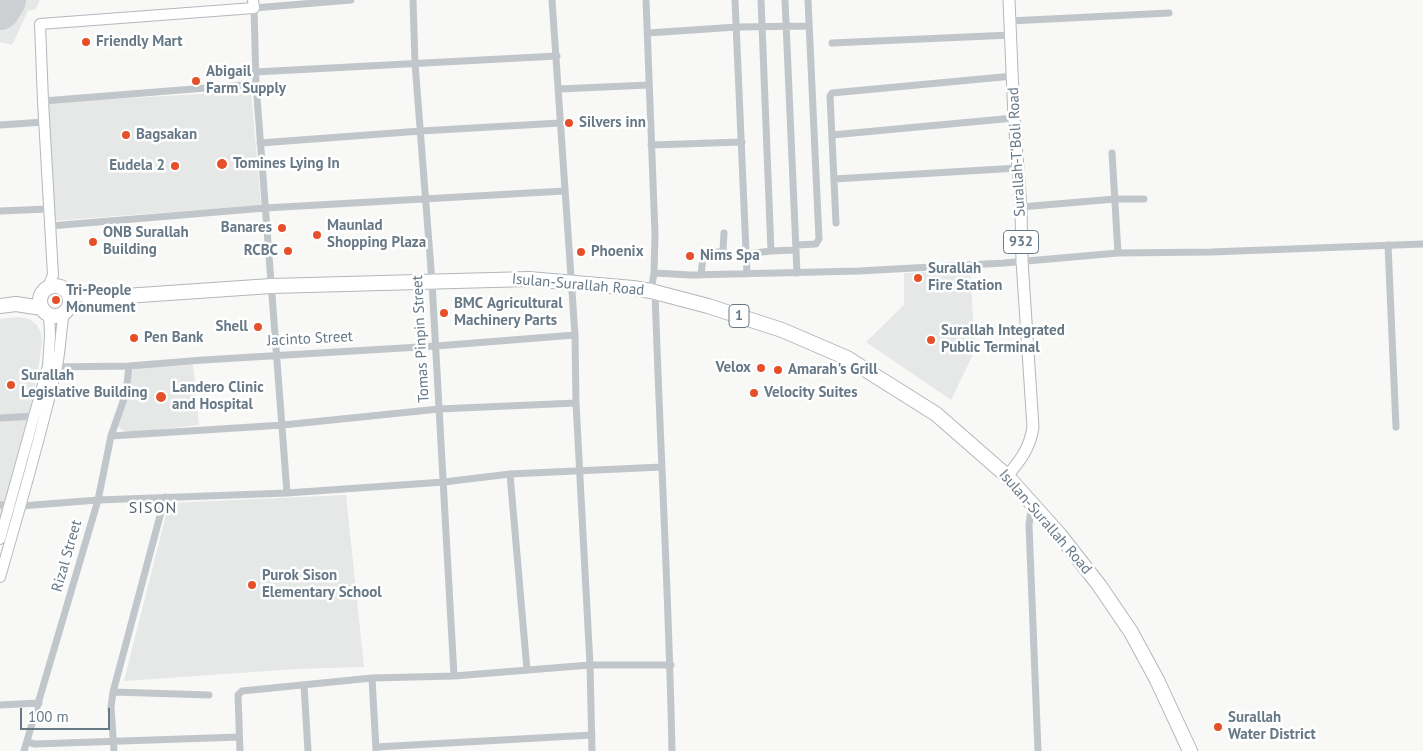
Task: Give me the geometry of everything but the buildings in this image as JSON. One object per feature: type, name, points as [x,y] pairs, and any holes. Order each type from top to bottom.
[{"type":"highway","name":"Isulan-Surallah Road","points":[[54,286],[96,298],[271,286],[495,279],[571,282],[653,292],[708,306],[782,330],[846,358],[936,414],[1007,476],[1059,534],[1099,585],[1131,632],[1157,680],[1190,751]]},
{"type":"highway","name":"1","points":[[0,306],[16,304],[54,286]]},
{"type":"highway","points":[[46,312],[40,303],[54,286],[70,298],[66,312]]},
{"type":"highway","name":"Isulan-Surallah Road","points":[[66,312],[96,298]]},
{"type":"highway","name":"1","points":[[16,304],[54,316],[66,312]]},
{"type":"main road","name":"Surallah-T'Boli Road","points":[[1007,476],[1028,448],[1032,438],[1033,427],[1022,261],[1021,207],[1014,118],[1014,76],[1009,0]]},
{"type":"street","points":[[54,286],[48,209],[40,24],[253,4],[351,0]]},
{"type":"street","name":"Tomas Pinpin Street","points":[[413,0],[436,346],[454,676]]},
{"type":"street","points":[[552,0],[575,335],[576,403],[590,665],[592,751]]},
{"type":"street","points":[[646,0],[648,85],[656,234],[653,292],[671,665],[672,751]]},
{"type":"street","points":[[735,0],[747,274]]},
{"type":"street","points":[[761,0],[771,251]]},
{"type":"street","points":[[785,0],[797,273]]},
{"type":"street","points":[[746,254],[816,244],[819,239],[808,0]]},
{"type":"street","points":[[253,4],[255,72],[287,492]]},
{"type":"street","points":[[1010,21],[1169,13]]},
{"type":"street","points":[[648,33],[736,27],[809,26]]},
{"type":"street","points":[[832,43],[1011,35]]},
{"type":"street","points":[[255,72],[557,56]]},
{"type":"street","points":[[836,224],[830,96],[833,92],[1014,76]]},
{"type":"street","points":[[43,101],[256,84]]},
{"type":"street","points":[[559,88],[648,85]]},
{"type":"street","points":[[832,136],[1014,118]]},
{"type":"street","points":[[0,125],[44,122]]},
{"type":"street","points":[[260,143],[560,123]]},
{"type":"street","points":[[651,145],[742,142]]},
{"type":"street","points":[[1112,153],[1118,253]]},
{"type":"street","points":[[834,179],[1018,168]]},
{"type":"street","points":[[50,226],[265,208],[564,191]]},
{"type":"street","points":[[1021,207],[1115,199],[1144,199]]},
{"type":"street","points":[[0,211],[48,209]]},
{"type":"street","points":[[701,275],[703,256],[723,251],[724,233]]},
{"type":"street","points":[[654,273],[701,275],[869,271],[1004,263],[1118,253],[1211,252],[1423,244]]},
{"type":"street","points":[[1388,246],[1396,427]]},
{"type":"street","points":[[46,312],[52,367]]},
{"type":"street","points":[[0,576],[21,506],[39,417],[66,312]]},
{"type":"street","name":"Jacinto Street","points":[[52,367],[129,366],[575,335]]},
{"type":"street","name":"Rizal Street","points":[[24,751],[98,500],[111,436],[126,393],[129,366]]},
{"type":"street","points":[[111,436],[283,425],[439,409],[576,403]]},
{"type":"street","points":[[0,418],[39,417]]},
{"type":"street","points":[[0,538],[4,505],[39,417]]},
{"type":"street","points":[[4,505],[21,506],[98,500],[287,492],[444,482],[510,474],[662,467]]},
{"type":"street","points":[[510,474],[527,670]]},
{"type":"street","points":[[114,751],[111,706],[113,692],[165,497]]},
{"type":"street","points":[[1032,503],[1029,526],[1038,751]]},
{"type":"street","points":[[240,751],[238,695],[240,692],[250,689],[372,678],[454,676],[590,665],[671,665]]},
{"type":"street","points":[[372,678],[376,749],[592,735]]},
{"type":"street","points":[[304,685],[308,751]]},
{"type":"street","points":[[113,692],[209,695]]},
{"type":"street","points":[[0,705],[38,703]]},
{"type":"street","points":[[26,742],[35,744],[239,737]]},
{"type":"shaded area","points":[[0,0],[40,0],[36,9],[28,11],[12,45],[1,42],[0,44]]},
{"type":"shaded area","points":[[251,91],[261,205],[53,221],[46,103]]},
{"type":"shaded area","points":[[970,270],[975,350],[951,400],[866,342],[904,305],[904,273]]},
{"type":"shaded area","points":[[18,317],[29,319],[37,325],[41,333],[42,342],[31,405],[0,517],[0,319]]},
{"type":"shaded area","name":"Landero Clinic and Hospital","points":[[193,365],[199,425],[127,433],[118,427],[133,368]]},
{"type":"shaded area","name":"Purok Sison Elementary School","points":[[346,495],[364,667],[297,669],[124,681],[169,503]]},
{"type":"runway","points":[[0,10],[6,0]]},
{"type":"place","name":"Friendly Mart","points":[[86,42]]},
{"type":"place","name":"Abigail Farm Supply","points":[[196,81]]},
{"type":"place","name":"Silvers inn","points":[[569,123]]},
{"type":"place","name":"Bagsakan","points":[[126,135]]},
{"type":"place","name":"Tomines Lying In","points":[[222,164]]},
{"type":"place","name":"Eudela 2","points":[[175,166]]},
{"type":"place","name":"Banares","points":[[282,228]]},
{"type":"place","name":"Maunlad Shopping Plaza","points":[[317,235]]},
{"type":"place","name":"ONB Surallah Building","points":[[93,242]]},
{"type":"place","name":"RCBC","points":[[288,251]]},
{"type":"place","name":"Phoenix","points":[[581,252]]},
{"type":"place","name":"Nims Spa","points":[[690,256]]},
{"type":"place","name":"Surallah Fire Station","points":[[918,278]]},
{"type":"place","name":"Tri-People Monument","points":[[56,300]]},
{"type":"place","name":"BMC Agricultural Machinery Parts","points":[[444,313]]},
{"type":"place","name":"Shell","points":[[258,327]]},
{"type":"place","name":"Pen Bank","points":[[134,338]]},
{"type":"place","name":"Surallah Integrated Public Terminal","points":[[931,340]]},
{"type":"place","name":"Velox","points":[[761,368]]},
{"type":"place","name":"Amarah's Grill","points":[[778,370]]},
{"type":"place","name":"Surallah Legislative Building","points":[[11,385]]},
{"type":"place","name":"Velocity Suites","points":[[754,393]]},
{"type":"place","name":"Landero Clinic and Hospital","points":[[161,397]]},
{"type":"place","name":"Purok Sison Elementary School","points":[[252,585]]},
{"type":"place","name":"Surallah Water District","points":[[1218,727]]},
{"type":"district","name":"SISON","points":[[153,508]]}]
